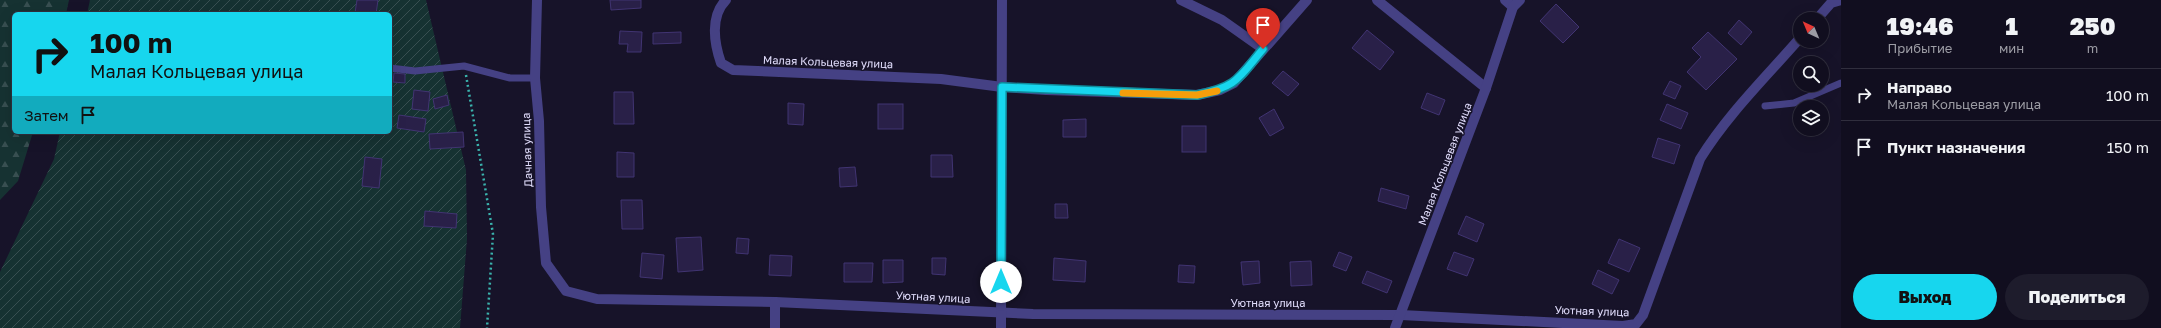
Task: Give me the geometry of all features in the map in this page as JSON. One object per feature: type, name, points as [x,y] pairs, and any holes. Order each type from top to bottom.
[{"type":"street","name":"Дачная улица","points":[[537,0],[536,78],[539,129],[540,207],[546,263],[566,291]]},
{"type":"street","name":"Малая Кольцевая улица","points":[[726,0],[719,7],[715,21],[716,50],[721,63],[733,70],[941,79],[1002,87],[1197,95],[1220,90],[1234,83],[1307,0]]},
{"type":"street","points":[[1001,328],[1002,0]]},
{"type":"street","points":[[1181,0],[1222,20],[1263,49]]},
{"type":"street","points":[[1377,0],[1486,88]]},
{"type":"street","name":"Малая Кольцевая улица","points":[[1395,328],[1486,88],[1516,4],[1505,0]]},
{"type":"street","points":[[1823,12],[1831,3],[1841,0]]},
{"type":"street","name":"Уютная улица","points":[[566,291],[597,299],[775,302],[1001,312],[1401,315],[1623,326],[1636,324],[1643,315],[1700,159],[1710,142],[1793,46]]},
{"type":"street","points":[[775,302],[775,328]]},
{"type":"lane","points":[[392,68],[415,71],[464,66],[510,78],[536,78]]},
{"type":"lane","points":[[1765,106],[1794,103],[1841,83]]},
{"type":"path","points":[[464,66],[493,234],[487,328]]},
{"type":"green space","points":[[0,0],[69,0],[66,12],[12,12],[12,134],[32,134],[18,181],[0,200]]},
{"type":"green space","points":[[90,0],[426,0],[466,170],[467,239],[460,328],[0,328],[0,272],[54,159],[60,134],[392,134],[392,12],[87,12]]},
{"type":"building","points":[[357,0],[378,0],[376,12],[355,12]]},
{"type":"building","points":[[610,0],[641,0],[641,8],[611,10]]},
{"type":"building","points":[[1556,4],[1579,27],[1563,43],[1540,21]]},
{"type":"building","points":[[1739,20],[1752,32],[1741,45],[1728,33]]},
{"type":"building","points":[[1367,30],[1394,52],[1380,70],[1352,48]]},
{"type":"building","points":[[620,31],[642,32],[641,52],[627,52],[628,44],[619,44]]},
{"type":"building","points":[[681,32],[681,43],[653,44],[653,33]]},
{"type":"building","points":[[1708,32],[1737,59],[1706,90],[1687,72],[1701,57],[1692,48]]},
{"type":"building","points":[[1283,71],[1299,84],[1288,96],[1272,83]]},
{"type":"building","points":[[394,73],[405,74],[405,83],[393,82]]},
{"type":"building","points":[[1670,81],[1681,86],[1675,99],[1663,94]]},
{"type":"building","points":[[414,90],[430,92],[428,111],[412,109]]},
{"type":"building","points":[[614,92],[633,92],[634,124],[614,124]]},
{"type":"building","points":[[1427,93],[1445,100],[1439,115],[1421,108]]},
{"type":"building","points":[[447,95],[449,105],[435,109],[433,99]]},
{"type":"building","points":[[788,103],[804,104],[803,125],[788,124]]},
{"type":"building","points":[[878,104],[903,104],[903,129],[878,129]]},
{"type":"building","points":[[1667,104],[1688,113],[1681,129],[1660,120]]},
{"type":"building","points":[[1274,109],[1284,128],[1270,136],[1259,118]]},
{"type":"building","points":[[399,115],[426,119],[424,132],[397,128]]},
{"type":"building","points":[[1086,119],[1086,137],[1063,137],[1063,120]]},
{"type":"building","points":[[1182,126],[1206,126],[1206,152],[1182,152]]},
{"type":"building","points":[[463,132],[464,147],[430,149],[429,134]]},
{"type":"building","points":[[1658,138],[1680,145],[1674,164],[1652,157]]},
{"type":"building","points":[[617,152],[634,153],[634,177],[617,177]]},
{"type":"building","points":[[931,155],[952,155],[953,177],[931,177]]},
{"type":"building","points":[[365,157],[382,159],[379,188],[362,186]]},
{"type":"building","points":[[855,167],[857,186],[840,187],[839,168]]},
{"type":"building","points":[[1381,188],[1409,196],[1406,209],[1378,201]]},
{"type":"building","points":[[621,200],[642,200],[643,229],[622,229]]},
{"type":"building","points":[[1055,204],[1067,204],[1068,218],[1055,218]]},
{"type":"building","points":[[425,211],[457,214],[456,228],[424,226]]},
{"type":"building","points":[[1466,216],[1484,224],[1477,242],[1458,234]]},
{"type":"building","points":[[701,237],[703,270],[678,272],[676,238]]},
{"type":"building","points":[[737,238],[749,239],[748,254],[736,253]]},
{"type":"building","points":[[1619,239],[1640,248],[1629,272],[1608,263]]},
{"type":"building","points":[[1339,252],[1352,257],[1346,271],[1333,266]]},
{"type":"building","points":[[1454,252],[1474,259],[1467,276],[1447,269]]},
{"type":"building","points":[[642,253],[664,255],[662,279],[640,277]]},
{"type":"building","points":[[770,255],[792,256],[791,276],[769,275]]},
{"type":"building","points":[[932,258],[946,258],[945,275],[932,274]]},
{"type":"building","points":[[1054,258],[1086,261],[1085,282],[1053,280]]},
{"type":"building","points":[[883,260],[903,260],[903,282],[883,283]]},
{"type":"building","points":[[1259,261],[1260,283],[1243,285],[1241,262]]},
{"type":"building","points":[[1311,261],[1312,285],[1291,286],[1290,262]]},
{"type":"building","points":[[844,263],[873,263],[872,282],[844,282]]},
{"type":"building","points":[[1179,265],[1195,266],[1194,283],[1178,282]]},
{"type":"building","points":[[1598,270],[1619,280],[1612,294],[1592,284]]},
{"type":"building","points":[[1367,271],[1392,281],[1387,293],[1362,283]]},
{"type":"slow traffic","points":[[1123,93],[1197,95],[1217,91]]},
{"type":"route","points":[[1001,282],[1002,87],[1092,92],[1197,95],[1220,90],[1234,83],[1263,49]]}]
